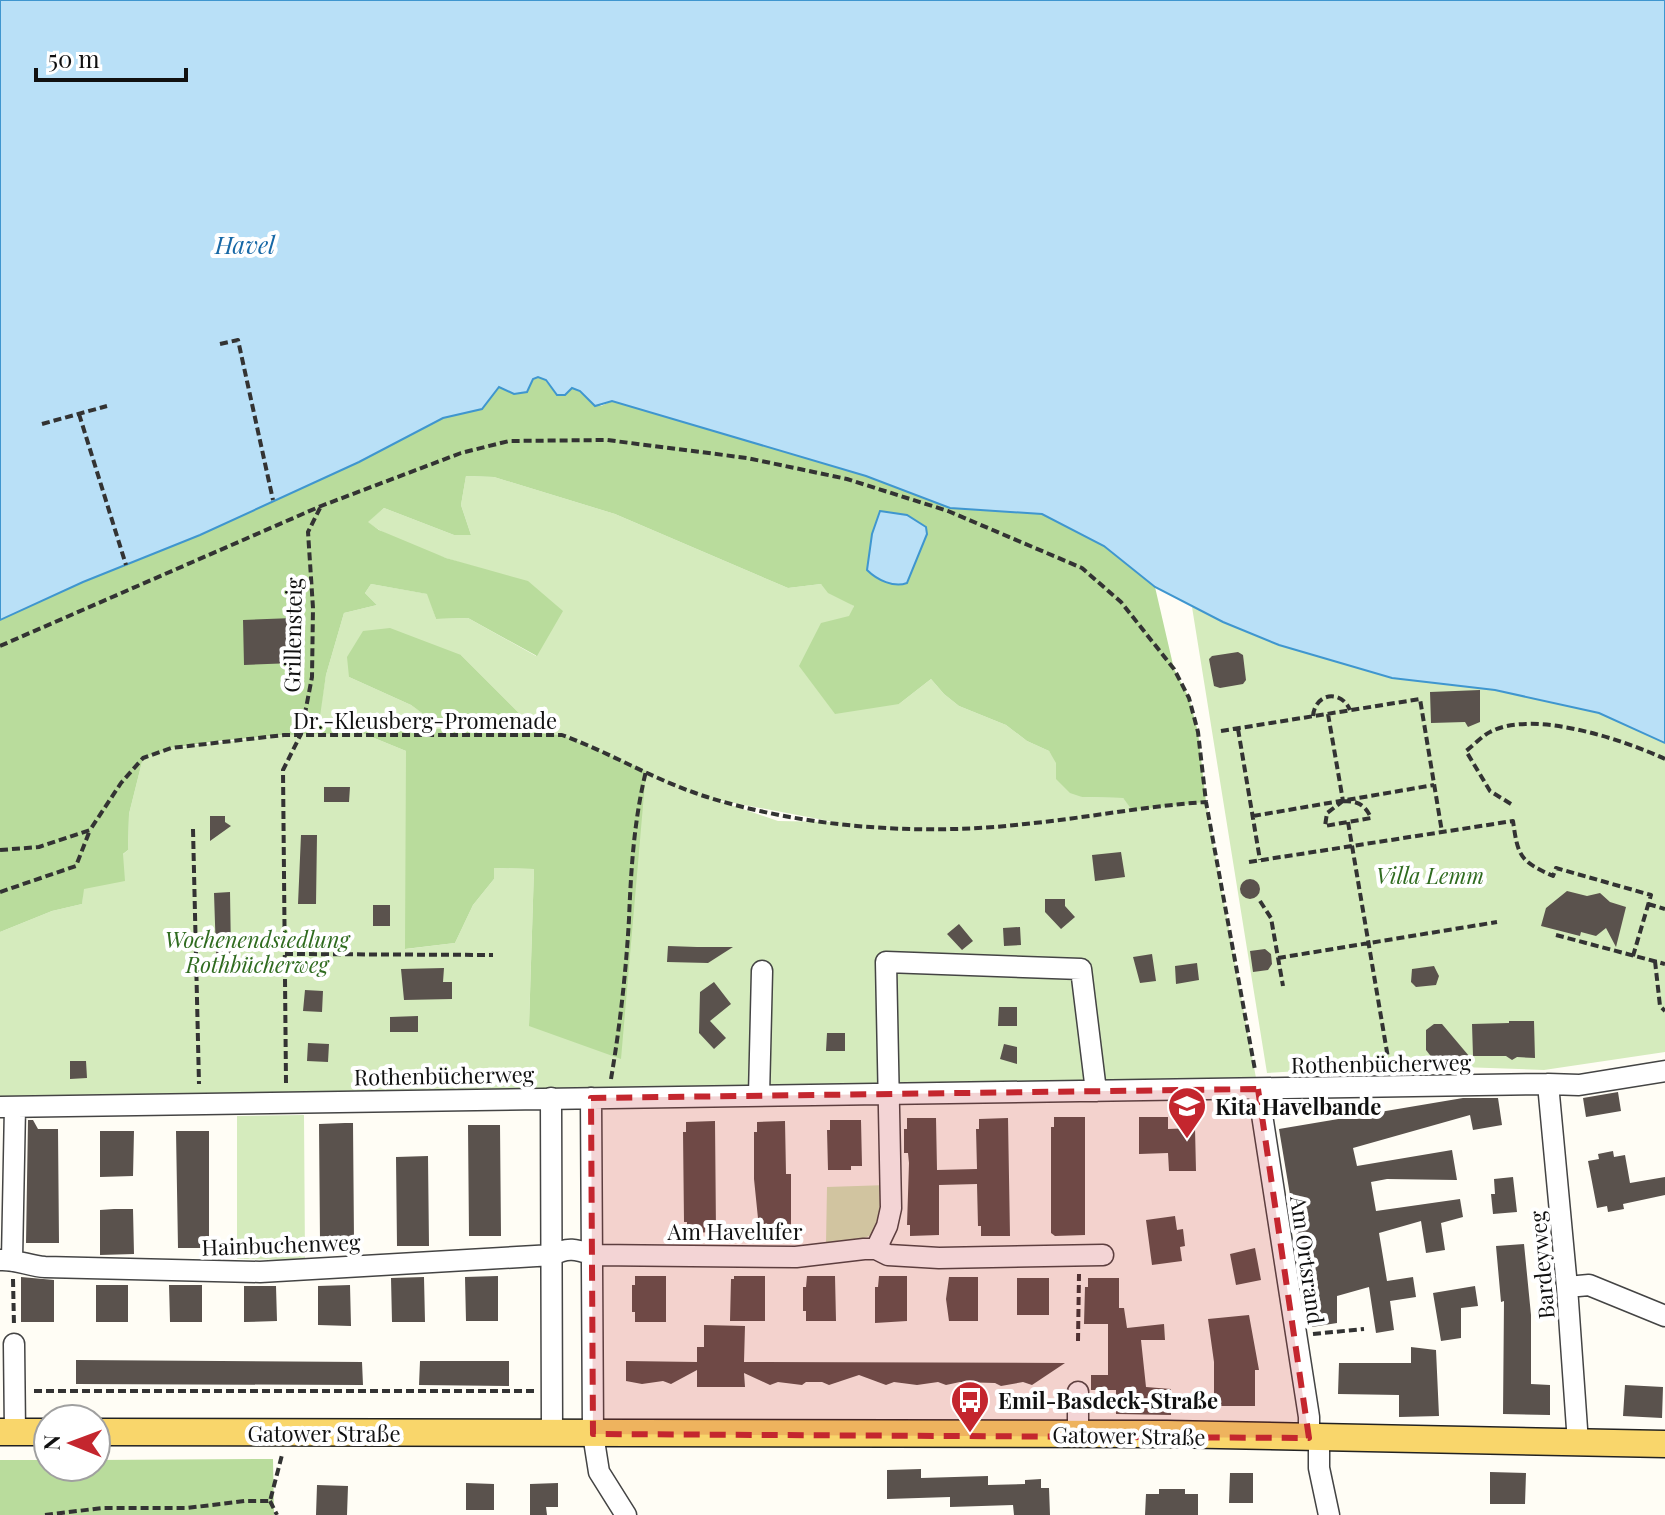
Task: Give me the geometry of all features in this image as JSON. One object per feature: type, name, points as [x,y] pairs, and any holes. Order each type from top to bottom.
[{"type":"main road","points":[[8,1432],[32,1432]]},
{"type":"main road","name":"Gatower Straße","points":[[112,1432],[1078,1434],[1665,1444]]},
{"type":"street","points":[[876,1249],[887,1226],[891,1208],[886,962],[1081,969],[1096,1091]]},
{"type":"street","points":[[759,1096],[762,971]]},
{"type":"street","name":"Rothenbücherweg","points":[[7,1107],[1579,1085],[1665,1071]]},
{"type":"street","name":"Bardeyweg","points":[[1548,1084],[1578,1443]]},
{"type":"street","name":"Am Ortsrand","points":[[1258,1089],[1295,1336],[1329,1515]]},
{"type":"street","points":[[551,1098],[552,1433]]},
{"type":"street","points":[[600,1098],[594,1255],[593,1434],[599,1472],[626,1515]]},
{"type":"street","points":[[6,1260],[7,1107]]},
{"type":"street","points":[[553,1255],[576,1248],[594,1255]]},
{"type":"street","name":"Am Havelufer","points":[[594,1255],[796,1257],[876,1249],[888,1255],[939,1258],[1103,1255]]},
{"type":"street","name":"Hainbuchenweg","points":[[6,1260],[45,1267],[260,1272],[553,1255]]},
{"type":"street","points":[[1567,1287],[1589,1285],[1665,1316]]},
{"type":"street","points":[[8,1432],[15,1391],[14,1344]]},
{"type":"street","points":[[1078,1392],[1078,1434]]},
{"type":"path","points":[[220,344],[238,340],[273,500]]},
{"type":"path","points":[[42,424],[107,406]]},
{"type":"path","points":[[79,414],[126,565]]},
{"type":"path","points":[[0,646],[321,506],[461,453],[509,441],[607,440],[747,458],[847,479],[948,511],[1082,568],[1121,602],[1174,669],[1189,698],[1198,732],[1206,802],[1258,1089]]},
{"type":"path","name":"Grillensteig","points":[[286,1101],[283,770],[301,734],[312,677],[313,608],[308,532],[321,506]]},
{"type":"path","points":[[1313,716],[1316,704],[1325,696],[1332,695],[1344,700],[1350,710]]},
{"type":"path","points":[[1221,731],[1420,699],[1442,832]]},
{"type":"path","points":[[1328,714],[1343,801]]},
{"type":"path","points":[[1511,804],[1490,791],[1466,751],[1491,731],[1531,723],[1591,731],[1665,759]]},
{"type":"path","points":[[1238,729],[1260,860]]},
{"type":"path","name":"Dr.-Kleusberg-Promenade","points":[[0,892],[76,866],[90,830],[121,783],[143,758],[171,748],[217,741],[301,734],[562,735],[667,783],[706,797],[777,815],[905,828],[1024,825],[1162,805],[1206,802]]},
{"type":"path","points":[[600,1098],[619,1027],[629,919],[630,864],[646,771]]},
{"type":"path","points":[[1253,816],[1434,785]]},
{"type":"path","points":[[1343,801],[1364,806],[1371,818],[1325,826],[1327,813],[1343,801]]},
{"type":"path","points":[[1249,862],[1513,821],[1516,846],[1527,864],[1553,876],[1556,868],[1651,895],[1633,956]]},
{"type":"path","points":[[1348,822],[1388,1058]]},
{"type":"path","points":[[193,829],[200,1102]]},
{"type":"path","points":[[0,850],[39,847],[90,830]]},
{"type":"path","points":[[1260,901],[1271,918],[1283,986]]},
{"type":"path","points":[[1648,904],[1665,909]]},
{"type":"path","points":[[1278,958],[1497,922]]},
{"type":"path","points":[[1556,935],[1665,964]]},
{"type":"path","points":[[285,954],[493,955]]},
{"type":"path","points":[[1655,961],[1660,1006],[1665,1011]]},
{"type":"path","points":[[1078,1341],[1079,1255]]},
{"type":"path","points":[[6,1260],[14,1344]]},
{"type":"path","points":[[1295,1336],[1364,1329]]},
{"type":"path","points":[[15,1391],[534,1391],[552,1404]]},
{"type":"path","points":[[277,1515],[270,1501],[282,1460],[282,1432]]},
{"type":"path","points":[[45,1515],[102,1508],[187,1508],[270,1501]]},
{"type":"highlighted area","points":[[1258,1089],[1309,1438],[593,1434],[591,1098]]},
{"type":"green space","points":[[538,377],[545,380],[557,395],[565,395],[572,388],[601,406],[612,401],[866,476],[950,508],[1042,514],[1104,546],[1155,587],[1174,669],[1189,698],[1198,732],[1206,802],[1132,810],[1123,798],[1082,797],[1070,793],[1056,779],[1056,763],[1049,751],[1027,741],[1006,725],[959,706],[931,679],[899,704],[835,714],[799,666],[821,623],[849,616],[854,606],[828,593],[821,584],[788,588],[615,514],[494,477],[466,476],[461,505],[471,535],[454,535],[384,508],[368,522],[379,530],[446,558],[528,581],[563,611],[537,656],[468,618],[436,619],[427,594],[371,584],[365,593],[377,605],[344,613],[326,675],[319,723],[444,729],[411,705],[349,677],[347,657],[363,631],[390,628],[461,655],[539,733],[562,735],[646,771],[621,1059],[529,1026],[534,869],[494,868],[494,879],[473,905],[455,943],[405,949],[406,751],[362,733],[217,741],[171,748],[143,758],[129,814],[128,850],[123,854],[125,881],[84,889],[82,904],[52,911],[0,932],[0,620],[83,582],[200,535],[359,462],[453,415],[499,386],[514,394],[529,388],[533,379]]},
{"type":"green space","name":"Wochenendsiedlung Rothbücherweg","points":[[466,476],[494,477],[615,514],[788,588],[821,584],[854,606],[850,616],[899,704],[931,679],[959,706],[1006,725],[1027,741],[1049,751],[1082,797],[1123,798],[1132,809],[1206,802],[1258,1089],[0,1105],[0,932],[52,911],[82,904],[83,889],[128,850],[129,814],[143,758],[171,748],[284,735],[362,733],[406,751],[406,949],[455,943],[473,905],[494,879],[494,868],[534,869],[529,1025],[645,771],[562,735],[539,733],[461,655],[349,677],[411,705],[446,729],[318,723],[326,675],[344,613],[377,605],[365,593],[371,584],[428,594],[436,619],[468,618],[536,656],[528,582],[423,550],[367,522],[384,508],[454,535],[471,535],[461,505]],"holes":[[[713,799],[834,822],[778,821]]]},
{"type":"green space","name":"Villa Lemm","points":[[1192,607],[1279,645],[1392,678],[1495,690],[1599,713],[1665,743],[1665,1052],[1544,1070],[1403,1065],[1267,1073]]},
{"type":"green space","points":[[304,1115],[305,1260],[237,1259],[237,1116]]},
{"type":"green space","points":[[888,1185],[885,1216],[875,1232],[856,1240],[826,1244],[827,1187]]},
{"type":"green space","points":[[273,1459],[274,1515],[0,1515],[0,1460],[32,1460],[32,1483],[112,1483],[112,1460]]},
{"type":"water","name":"Havel","points":[[0,0],[1665,0],[1665,743],[1599,713],[1495,690],[1392,678],[1279,645],[1223,622],[1155,587],[1104,546],[1042,514],[950,508],[866,476],[612,401],[595,406],[580,391],[572,388],[565,395],[557,395],[546,380],[538,377],[533,379],[527,392],[514,394],[499,387],[482,409],[443,418],[359,462],[200,535],[83,582],[0,620]]},
{"type":"water","points":[[880,511],[907,515],[926,527],[927,534],[907,583],[886,582],[867,570],[872,534]]},
{"type":"building","points":[[293,618],[294,663],[244,665],[243,620]]},
{"type":"building","points":[[1238,652],[1243,655],[1246,680],[1243,684],[1220,688],[1214,686],[1209,659]]},
{"type":"building","points":[[1480,690],[1480,722],[1468,727],[1465,722],[1431,723],[1430,692]]},
{"type":"building","points":[[324,787],[350,787],[349,802],[324,802]]},
{"type":"building","points":[[210,816],[225,816],[225,822],[231,826],[210,841]]},
{"type":"building","points":[[301,835],[317,835],[316,904],[298,904]]},
{"type":"building","points":[[1121,852],[1125,877],[1095,881],[1092,855]]},
{"type":"building","points":[[1250,879],[1257,882],[1260,889],[1257,896],[1250,899],[1243,896],[1240,889],[1243,882]]},
{"type":"building","points":[[1567,891],[1587,896],[1600,893],[1610,902],[1626,907],[1616,947],[1606,928],[1596,936],[1581,932],[1580,936],[1541,926],[1546,908]]},
{"type":"building","points":[[230,892],[231,954],[216,954],[214,893]]},
{"type":"building","points":[[1045,899],[1065,899],[1065,906],[1075,917],[1061,929],[1045,912]]},
{"type":"building","points":[[373,905],[390,905],[390,926],[373,926]]},
{"type":"building","points":[[959,924],[973,941],[962,950],[947,934]]},
{"type":"building","points":[[1020,927],[1021,945],[1004,946],[1003,928]]},
{"type":"building","points":[[668,946],[733,947],[708,963],[667,962]]},
{"type":"building","points":[[1265,949],[1271,954],[1272,964],[1268,970],[1253,972],[1250,951]]},
{"type":"building","points":[[1152,954],[1156,981],[1140,983],[1133,957]]},
{"type":"building","points":[[1197,963],[1199,980],[1176,984],[1175,966]]},
{"type":"building","points":[[1434,966],[1439,976],[1436,985],[1416,987],[1411,982],[1412,969]]},
{"type":"building","points":[[444,968],[443,982],[452,982],[452,999],[404,1000],[401,969]]},
{"type":"building","points":[[714,982],[731,1004],[710,1021],[726,1038],[714,1049],[699,1033],[700,992]]},
{"type":"building","points":[[305,990],[323,991],[322,1012],[303,1011]]},
{"type":"building","points":[[999,1007],[1017,1007],[1017,1026],[998,1026]]},
{"type":"building","points":[[418,1016],[418,1032],[390,1032],[390,1017]]},
{"type":"building","points":[[1534,1021],[1535,1058],[1517,1057],[1512,1060],[1506,1056],[1473,1056],[1472,1024]]},
{"type":"building","points":[[1434,1024],[1442,1024],[1469,1056],[1433,1059],[1426,1050],[1426,1030]]},
{"type":"building","points":[[827,1033],[845,1033],[845,1051],[826,1051]]},
{"type":"building","points":[[308,1043],[329,1044],[328,1062],[307,1061]]},
{"type":"building","points":[[1004,1044],[1017,1047],[1017,1064],[1000,1059]]},
{"type":"building","points":[[70,1061],[86,1061],[87,1078],[70,1079]]},
{"type":"building","points":[[1618,1092],[1621,1111],[1586,1117],[1583,1098]]},
{"type":"building","points":[[1463,1098],[1498,1098],[1502,1125],[1473,1130],[1470,1115],[1353,1148],[1357,1166],[1452,1150],[1457,1180],[1387,1179],[1371,1182],[1376,1211],[1460,1199],[1463,1217],[1441,1223],[1445,1250],[1426,1253],[1421,1221],[1379,1233],[1387,1281],[1413,1277],[1416,1297],[1390,1301],[1394,1330],[1376,1333],[1369,1287],[1337,1296],[1337,1323],[1312,1327],[1279,1129]]},
{"type":"building","points":[[1054,1117],[1085,1117],[1085,1235],[1055,1236],[1051,1233],[1051,1127],[1054,1127]]},
{"type":"building","points":[[1139,1117],[1168,1117],[1168,1129],[1195,1128],[1196,1171],[1169,1171],[1168,1153],[1139,1154]]},
{"type":"building","points":[[907,1118],[936,1118],[937,1170],[977,1169],[976,1129],[979,1129],[979,1119],[1008,1118],[1010,1236],[981,1236],[977,1184],[939,1185],[939,1235],[910,1236],[910,1225],[907,1225],[909,1163],[908,1153],[904,1153]]},
{"type":"building","points":[[28,1120],[33,1120],[38,1129],[58,1129],[59,1243],[26,1243]]},
{"type":"building","points":[[830,1120],[861,1120],[862,1166],[851,1166],[851,1170],[828,1170],[827,1130],[830,1130]]},
{"type":"building","points":[[715,1121],[716,1232],[687,1233],[687,1222],[684,1222],[683,1132],[686,1132],[686,1122]]},
{"type":"building","points":[[785,1121],[786,1174],[791,1174],[791,1237],[760,1238],[754,1179],[754,1132],[757,1132],[757,1122]]},
{"type":"building","points":[[353,1123],[354,1241],[320,1242],[319,1124]]},
{"type":"building","points":[[468,1125],[500,1125],[501,1236],[469,1236]]},
{"type":"building","points":[[100,1131],[134,1131],[133,1176],[100,1177]]},
{"type":"building","points":[[176,1131],[209,1131],[209,1248],[178,1248]]},
{"type":"building","points":[[1613,1151],[1614,1157],[1625,1155],[1630,1183],[1665,1177],[1665,1195],[1623,1204],[1624,1209],[1608,1212],[1607,1206],[1597,1208],[1588,1161],[1599,1159],[1598,1154]]},
{"type":"building","points":[[428,1156],[429,1246],[397,1246],[396,1157]]},
{"type":"building","points":[[1513,1177],[1517,1212],[1493,1214],[1491,1194],[1495,1194],[1494,1179]]},
{"type":"building","points":[[133,1209],[134,1254],[100,1255],[100,1210]]},
{"type":"building","points":[[1175,1216],[1177,1230],[1183,1229],[1185,1246],[1180,1247],[1182,1261],[1152,1265],[1146,1220]]},
{"type":"building","points":[[1524,1244],[1531,1315],[1531,1384],[1550,1385],[1550,1415],[1503,1414],[1504,1301],[1501,1302],[1496,1246]]},
{"type":"building","points":[[1255,1248],[1261,1280],[1236,1285],[1230,1254]]},
{"type":"building","points":[[498,1276],[498,1321],[466,1321],[465,1277]]},
{"type":"building","points":[[635,1276],[666,1276],[666,1322],[635,1322],[632,1285],[635,1285]]},
{"type":"building","points":[[734,1276],[765,1276],[765,1321],[730,1321],[731,1279]]},
{"type":"building","points":[[807,1276],[835,1276],[836,1321],[806,1321],[803,1287],[806,1287]]},
{"type":"building","points":[[879,1276],[907,1276],[907,1321],[875,1323],[875,1287],[878,1287]]},
{"type":"building","points":[[21,1277],[54,1280],[54,1322],[21,1322]]},
{"type":"building","points":[[424,1277],[425,1322],[392,1322],[391,1278]]},
{"type":"building","points":[[949,1277],[978,1277],[978,1321],[949,1321],[946,1299]]},
{"type":"building","points":[[1017,1278],[1049,1278],[1049,1315],[1017,1315]]},
{"type":"building","points":[[1088,1278],[1119,1278],[1119,1308],[1124,1308],[1127,1328],[1164,1324],[1165,1340],[1141,1340],[1146,1387],[1171,1389],[1171,1415],[1116,1414],[1116,1390],[1091,1390],[1091,1375],[1108,1375],[1108,1324],[1084,1324]]},
{"type":"building","points":[[96,1285],[128,1285],[128,1322],[96,1322]]},
{"type":"building","points":[[169,1285],[202,1285],[202,1322],[170,1322]]},
{"type":"building","points":[[350,1285],[351,1326],[318,1325],[318,1286]]},
{"type":"building","points":[[244,1286],[276,1286],[277,1321],[244,1322]]},
{"type":"building","points":[[1475,1286],[1478,1306],[1461,1308],[1461,1338],[1441,1341],[1433,1293]]},
{"type":"building","points":[[1249,1315],[1259,1370],[1255,1370],[1255,1406],[1214,1406],[1214,1362],[1208,1319]]},
{"type":"building","points":[[704,1325],[745,1326],[744,1362],[1065,1363],[1032,1385],[1023,1382],[1001,1386],[995,1383],[960,1382],[946,1385],[938,1382],[917,1385],[894,1382],[886,1385],[859,1375],[829,1385],[822,1382],[802,1385],[778,1382],[770,1385],[744,1373],[745,1387],[697,1387],[697,1370],[671,1384],[663,1381],[642,1384],[626,1381],[626,1361],[697,1362],[697,1347],[704,1347]]},
{"type":"building","points":[[1411,1347],[1436,1350],[1439,1416],[1399,1417],[1399,1395],[1338,1394],[1339,1363],[1411,1363]]},
{"type":"building","points":[[76,1360],[362,1362],[363,1385],[76,1384]]},
{"type":"building","points":[[420,1361],[509,1361],[509,1386],[419,1385]]},
{"type":"building","points":[[1625,1385],[1663,1387],[1662,1418],[1623,1416]]},
{"type":"building","points":[[921,1469],[921,1478],[988,1476],[988,1485],[1025,1484],[1025,1480],[1041,1479],[1041,1488],[1049,1488],[1050,1515],[1014,1515],[1013,1505],[950,1507],[950,1497],[887,1499],[887,1470]]},
{"type":"building","points":[[1490,1472],[1526,1473],[1525,1504],[1490,1504]]},
{"type":"building","points":[[1230,1473],[1253,1473],[1253,1503],[1229,1503]]},
{"type":"building","points":[[466,1483],[494,1484],[494,1510],[466,1510]]},
{"type":"building","points":[[558,1483],[558,1507],[546,1507],[547,1515],[530,1515],[530,1484]]},
{"type":"building","points":[[317,1485],[348,1486],[347,1515],[316,1515]]},
{"type":"building","points":[[1159,1489],[1185,1489],[1185,1494],[1198,1494],[1198,1515],[1145,1515],[1146,1494],[1159,1494]]},
{"type":"place","name":"Kita Havelbande","points":[[1187,1140]]},
{"type":"place","name":"Emil-Basdeck-Straße","points":[[970,1434]]}]
